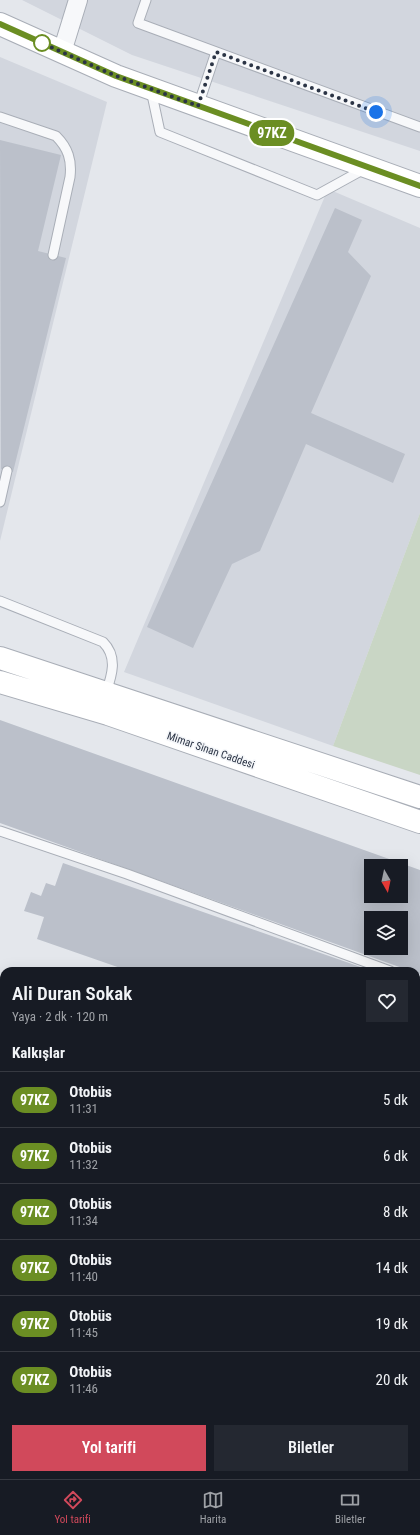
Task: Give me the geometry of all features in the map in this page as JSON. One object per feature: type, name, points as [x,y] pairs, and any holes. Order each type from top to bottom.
[{"type":"main road","points":[[0,24],[116,76],[420,186]]},
{"type":"main road","name":"Mimar Sinan Caddesi","points":[[0,658],[420,797]]},
{"type":"main road","name":"Mimar Sinan Caddesi","points":[[0,682],[108,714],[420,822]]},
{"type":"street","points":[[62,52],[78,0]]},
{"type":"lane","points":[[146,0],[138,23],[420,127]]},
{"type":"lane","points":[[198,106],[216,52]]},
{"type":"lane","points":[[151,89],[160,132],[317,195],[367,168]]},
{"type":"lane","points":[[0,117],[56,136],[68,151],[71,168],[70,176],[53,255]]},
{"type":"lane","points":[[0,502],[7,470]]},
{"type":"lane","points":[[0,601],[103,642],[111,653],[113,661],[112,673],[106,693]]},
{"type":"lane","points":[[0,831],[127,874],[379,967]]},
{"type":"shaded area","points":[[22,0],[420,0],[420,151],[132,55]]},
{"type":"shaded area","points":[[0,57],[107,102],[0,541]]},
{"type":"shaded area","points":[[328,189],[420,228],[420,513],[333,746],[124,672]]},
{"type":"green space","points":[[420,513],[420,775],[333,746]]},
{"type":"building","points":[[0,140],[61,155],[38,251],[66,258],[13,472],[1,469],[1,472]]},
{"type":"building","points":[[335,208],[362,220],[348,252],[371,276],[311,413],[405,454],[393,483],[306,444],[260,551],[232,564],[193,648],[147,627]]},
{"type":"building","points":[[0,720],[389,859],[364,859],[364,903],[408,903],[408,866],[420,870],[420,967],[400,967],[366,955],[408,955],[408,911],[364,911],[364,954],[0,823]]},
{"type":"building","points":[[63,863],[361,967],[118,967],[37,939],[44,917],[24,911],[31,892],[41,896],[46,883],[55,886]]},
{"type":"bus line","name":"97KZ","points":[[0,24],[116,76],[420,186]]},
{"type":"route","points":[[42,43],[37,41],[116,76],[198,106],[216,52],[376,112]]}]
